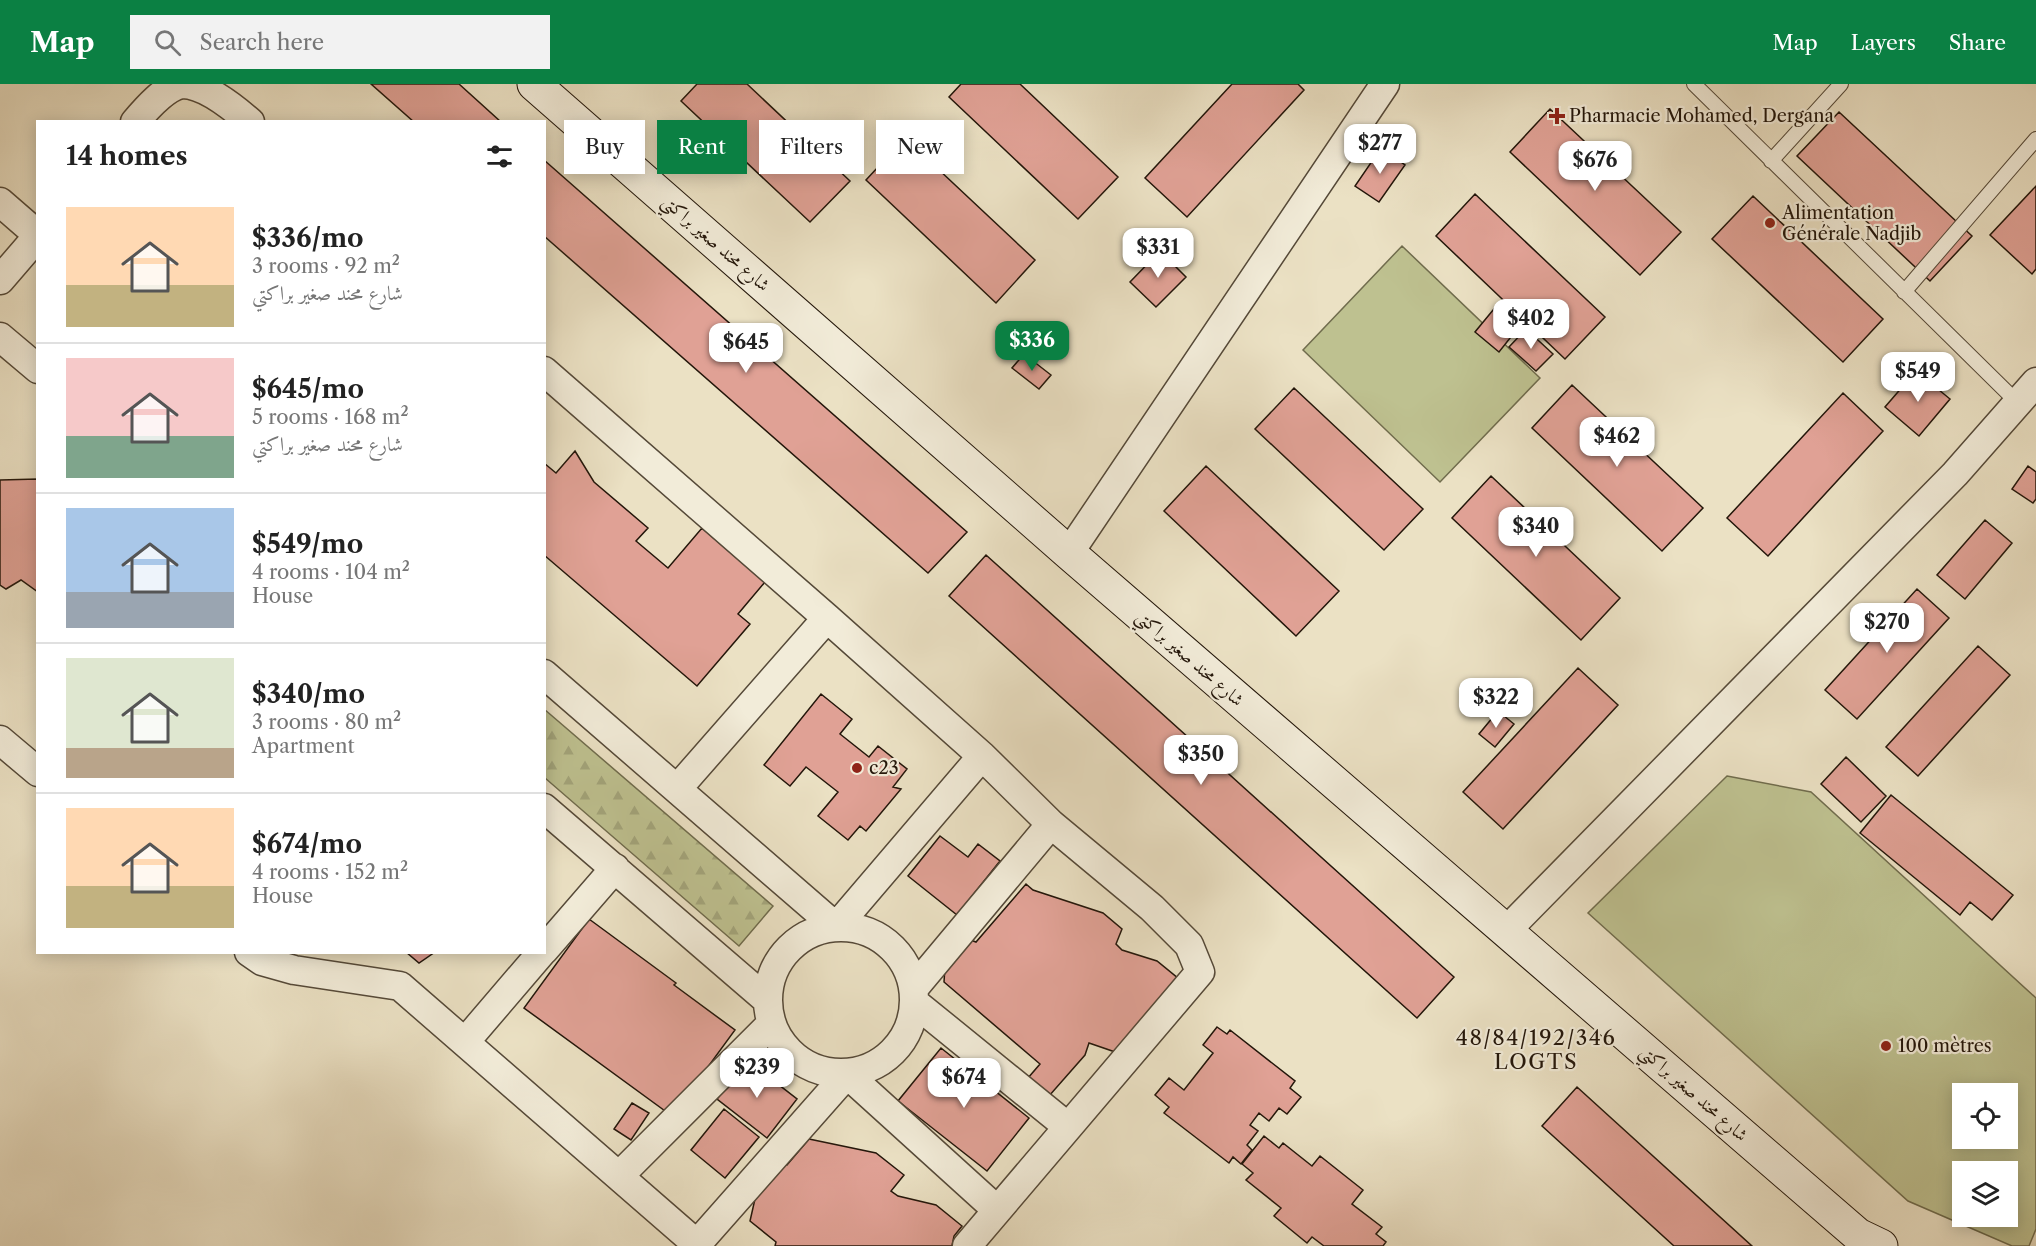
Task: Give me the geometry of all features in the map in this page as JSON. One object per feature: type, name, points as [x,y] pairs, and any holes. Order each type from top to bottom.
[{"type":"street","points":[[137,120],[154,99],[182,84],[202,87],[224,101],[247,120]]},
{"type":"street","name":"شارع محند صغير براكتي","points":[[534,84],[1069,553],[1858,1235],[1881,1246]]},
{"type":"street","points":[[1069,553],[1385,84]]},
{"type":"street","points":[[0,202],[36,233]]},
{"type":"street","points":[[0,280],[36,237]]},
{"type":"street","points":[[0,337],[36,367]]},
{"type":"street","points":[[546,373],[827,618],[982,756],[1051,824],[1152,908],[1189,945],[1200,972],[967,1246]]},
{"type":"street","points":[[1506,931],[1955,474],[2027,393]]},
{"type":"street","points":[[677,789],[827,618]]},
{"type":"street","points":[[546,676],[836,927]]},
{"type":"street","points":[[0,740],[36,770]]},
{"type":"street","points":[[836,927],[982,756]]},
{"type":"street","points":[[546,810],[615,868],[769,1012]]},
{"type":"street","points":[[914,995],[1051,824]]},
{"type":"street","points":[[546,948],[615,868]]},
{"type":"street","points":[[848,927],[871,933],[891,946],[906,965],[914,995],[914,1012],[906,1035],[891,1054],[872,1068],[847,1074],[823,1072],[800,1063],[782,1046],[769,1012],[771,975],[783,954],[802,938],[824,928],[848,927]]},
{"type":"street","points":[[252,954],[262,961],[294,970],[400,986],[698,1245],[847,1074]]},
{"type":"street","points":[[465,1042],[540,954]]},
{"type":"street","points":[[914,995],[1068,1127]]},
{"type":"street","points":[[619,1176],[769,1012]]},
{"type":"street","points":[[847,1074],[997,1210]]},
{"type":"lane","points":[[1694,84],[1904,292],[2027,393]]},
{"type":"lane","points":[[1771,161],[1841,84]]},
{"type":"lane","points":[[1904,292],[2036,139]]},
{"type":"green space","points":[[1402,246],[1540,378],[1440,482],[1303,350]]},
{"type":"green space","points":[[546,711],[773,906],[739,946],[546,779]]},
{"type":"green space","name":"100 mètres","points":[[1727,776],[1811,792],[2036,998],[2036,1229],[2029,1246],[2012,1246],[1968,1227],[2018,1227],[2018,1161],[1952,1161],[1952,1220],[1908,1201],[1588,913]]},
{"type":"building","points":[[371,84],[459,84],[499,120],[412,120]]},
{"type":"building","points":[[697,84],[747,84],[785,120],[759,120],[759,174],[843,174],[850,181],[810,222],[747,163],[747,120],[701,120],[681,101]]},
{"type":"building","points":[[961,84],[1020,84],[1118,177],[1078,219],[949,97]]},
{"type":"building","points":[[1232,84],[1298,84],[1304,90],[1187,217],[1145,178]]},
{"type":"building","points":[[1550,109],[1681,232],[1640,275],[1510,152]]},
{"type":"building","points":[[1839,112],[1972,236],[1930,281],[1797,156]]},
{"type":"building","points":[[1381,148],[1405,165],[1379,202],[1355,186]]},
{"type":"building","points":[[546,162],[967,532],[928,573],[546,238]]},
{"type":"building","points":[[876,169],[876,174],[943,174],[1035,260],[996,303],[866,180]]},
{"type":"building","points":[[2036,186],[2036,269],[2032,274],[1990,235]]},
{"type":"building","points":[[1475,194],[1605,317],[1565,359],[1436,236]]},
{"type":"building","points":[[1753,196],[1883,319],[1843,362],[1712,239]]},
{"type":"building","points":[[1160,251],[1186,277],[1156,307],[1130,282]]},
{"type":"building","points":[[1498,304],[1522,323],[1499,352],[1475,332]]},
{"type":"building","points":[[1526,329],[1553,354],[1536,371],[1509,347]]},
{"type":"building","points":[[1024,354],[1051,375],[1039,389],[1012,368]]},
{"type":"building","points":[[1916,371],[1950,399],[1919,436],[1885,407]]},
{"type":"building","points":[[1572,385],[1703,508],[1662,551],[1532,428]]},
{"type":"building","points":[[1294,388],[1423,509],[1384,550],[1255,429]]},
{"type":"building","points":[[1843,393],[1883,431],[1768,556],[1727,518]]},
{"type":"building","points":[[575,451],[594,482],[648,528],[636,541],[668,568],[702,528],[765,582],[738,614],[750,624],[697,686],[546,557],[546,465],[556,473]]},
{"type":"building","points":[[1206,466],[1339,591],[1296,636],[1164,511]]},
{"type":"building","points":[[2028,466],[2036,472],[2036,499],[2033,503],[2012,489]]},
{"type":"building","points":[[1491,476],[1620,598],[1581,640],[1452,518]]},
{"type":"building","points":[[36,479],[36,591],[21,580],[6,589],[0,585],[0,480]]},
{"type":"building","points":[[1985,520],[2012,543],[1965,599],[1937,575]]},
{"type":"building","points":[[986,555],[1454,977],[1417,1018],[949,596]]},
{"type":"building","points":[[1917,589],[1949,618],[1857,719],[1825,690]]},
{"type":"building","points":[[1978,646],[2010,675],[1918,776],[1886,747]]},
{"type":"building","points":[[1578,668],[1618,705],[1503,829],[1463,792]]},
{"type":"building","name":"c23","points":[[821,694],[852,719],[840,734],[869,757],[878,746],[907,769],[893,787],[901,789],[866,831],[860,826],[848,840],[818,816],[838,792],[806,767],[790,786],[764,765]]},
{"type":"building","points":[[1498,711],[1514,724],[1495,747],[1479,734]]},
{"type":"building","points":[[1846,757],[1886,796],[1861,822],[1821,784]]},
{"type":"building","points":[[1891,795],[2013,895],[1992,920],[1970,902],[1960,915],[1860,833]]},
{"type":"building","points":[[940,836],[968,857],[978,844],[1000,861],[957,915],[908,876]]},
{"type":"building","points":[[1026,884],[1033,890],[1103,913],[1122,929],[1116,944],[1122,950],[1157,961],[1179,979],[1124,1055],[1089,1043],[1085,1055],[1049,1096],[1028,1078],[1040,1064],[944,982],[945,967],[960,936],[976,942]]},
{"type":"building","points":[[589,919],[735,1030],[672,1116],[524,1008]]},
{"type":"building","points":[[408,954],[432,954],[419,963]]},
{"type":"building","points":[[1217,1027],[1227,1034],[1230,1030],[1295,1081],[1290,1088],[1301,1097],[1287,1114],[1279,1108],[1269,1121],[1259,1113],[1250,1125],[1258,1131],[1247,1145],[1252,1150],[1241,1164],[1233,1157],[1229,1163],[1164,1113],[1169,1107],[1155,1095],[1169,1078],[1184,1090],[1213,1053],[1203,1045]]},
{"type":"building","points":[[941,1048],[1029,1118],[987,1171],[898,1101]]},
{"type":"building","points":[[747,1060],[797,1099],[767,1138],[717,1099]]},
{"type":"building","points":[[1577,1087],[1752,1246],[1674,1246],[1542,1126]]},
{"type":"building","points":[[632,1103],[649,1113],[631,1140],[614,1129]]},
{"type":"building","points":[[724,1109],[759,1137],[725,1178],[691,1150]]},
{"type":"building","points":[[1264,1136],[1279,1148],[1283,1143],[1312,1166],[1320,1156],[1363,1190],[1352,1204],[1382,1227],[1376,1234],[1386,1242],[1383,1246],[1324,1246],[1312,1237],[1307,1243],[1274,1216],[1281,1208],[1246,1180],[1253,1173],[1242,1164]]},
{"type":"building","points":[[809,1139],[876,1153],[904,1175],[891,1191],[898,1196],[936,1205],[962,1226],[954,1236],[952,1246],[775,1246],[776,1242],[750,1221],[757,1190],[779,1163],[787,1165]]},
{"type":"place","name":"Pharmacie Mohamed, Dergana","points":[[1557,116]]},
{"type":"place","name":"Alimentation Générale Nadjib","points":[[1770,223]]},
{"type":"place","name":"c23","points":[[857,768]]},
{"type":"place","name":"100 mètres","points":[[1886,1046]]},
{"type":"district","name":"48/84/192/346 LOGTS","points":[[1536,1049]]}]
